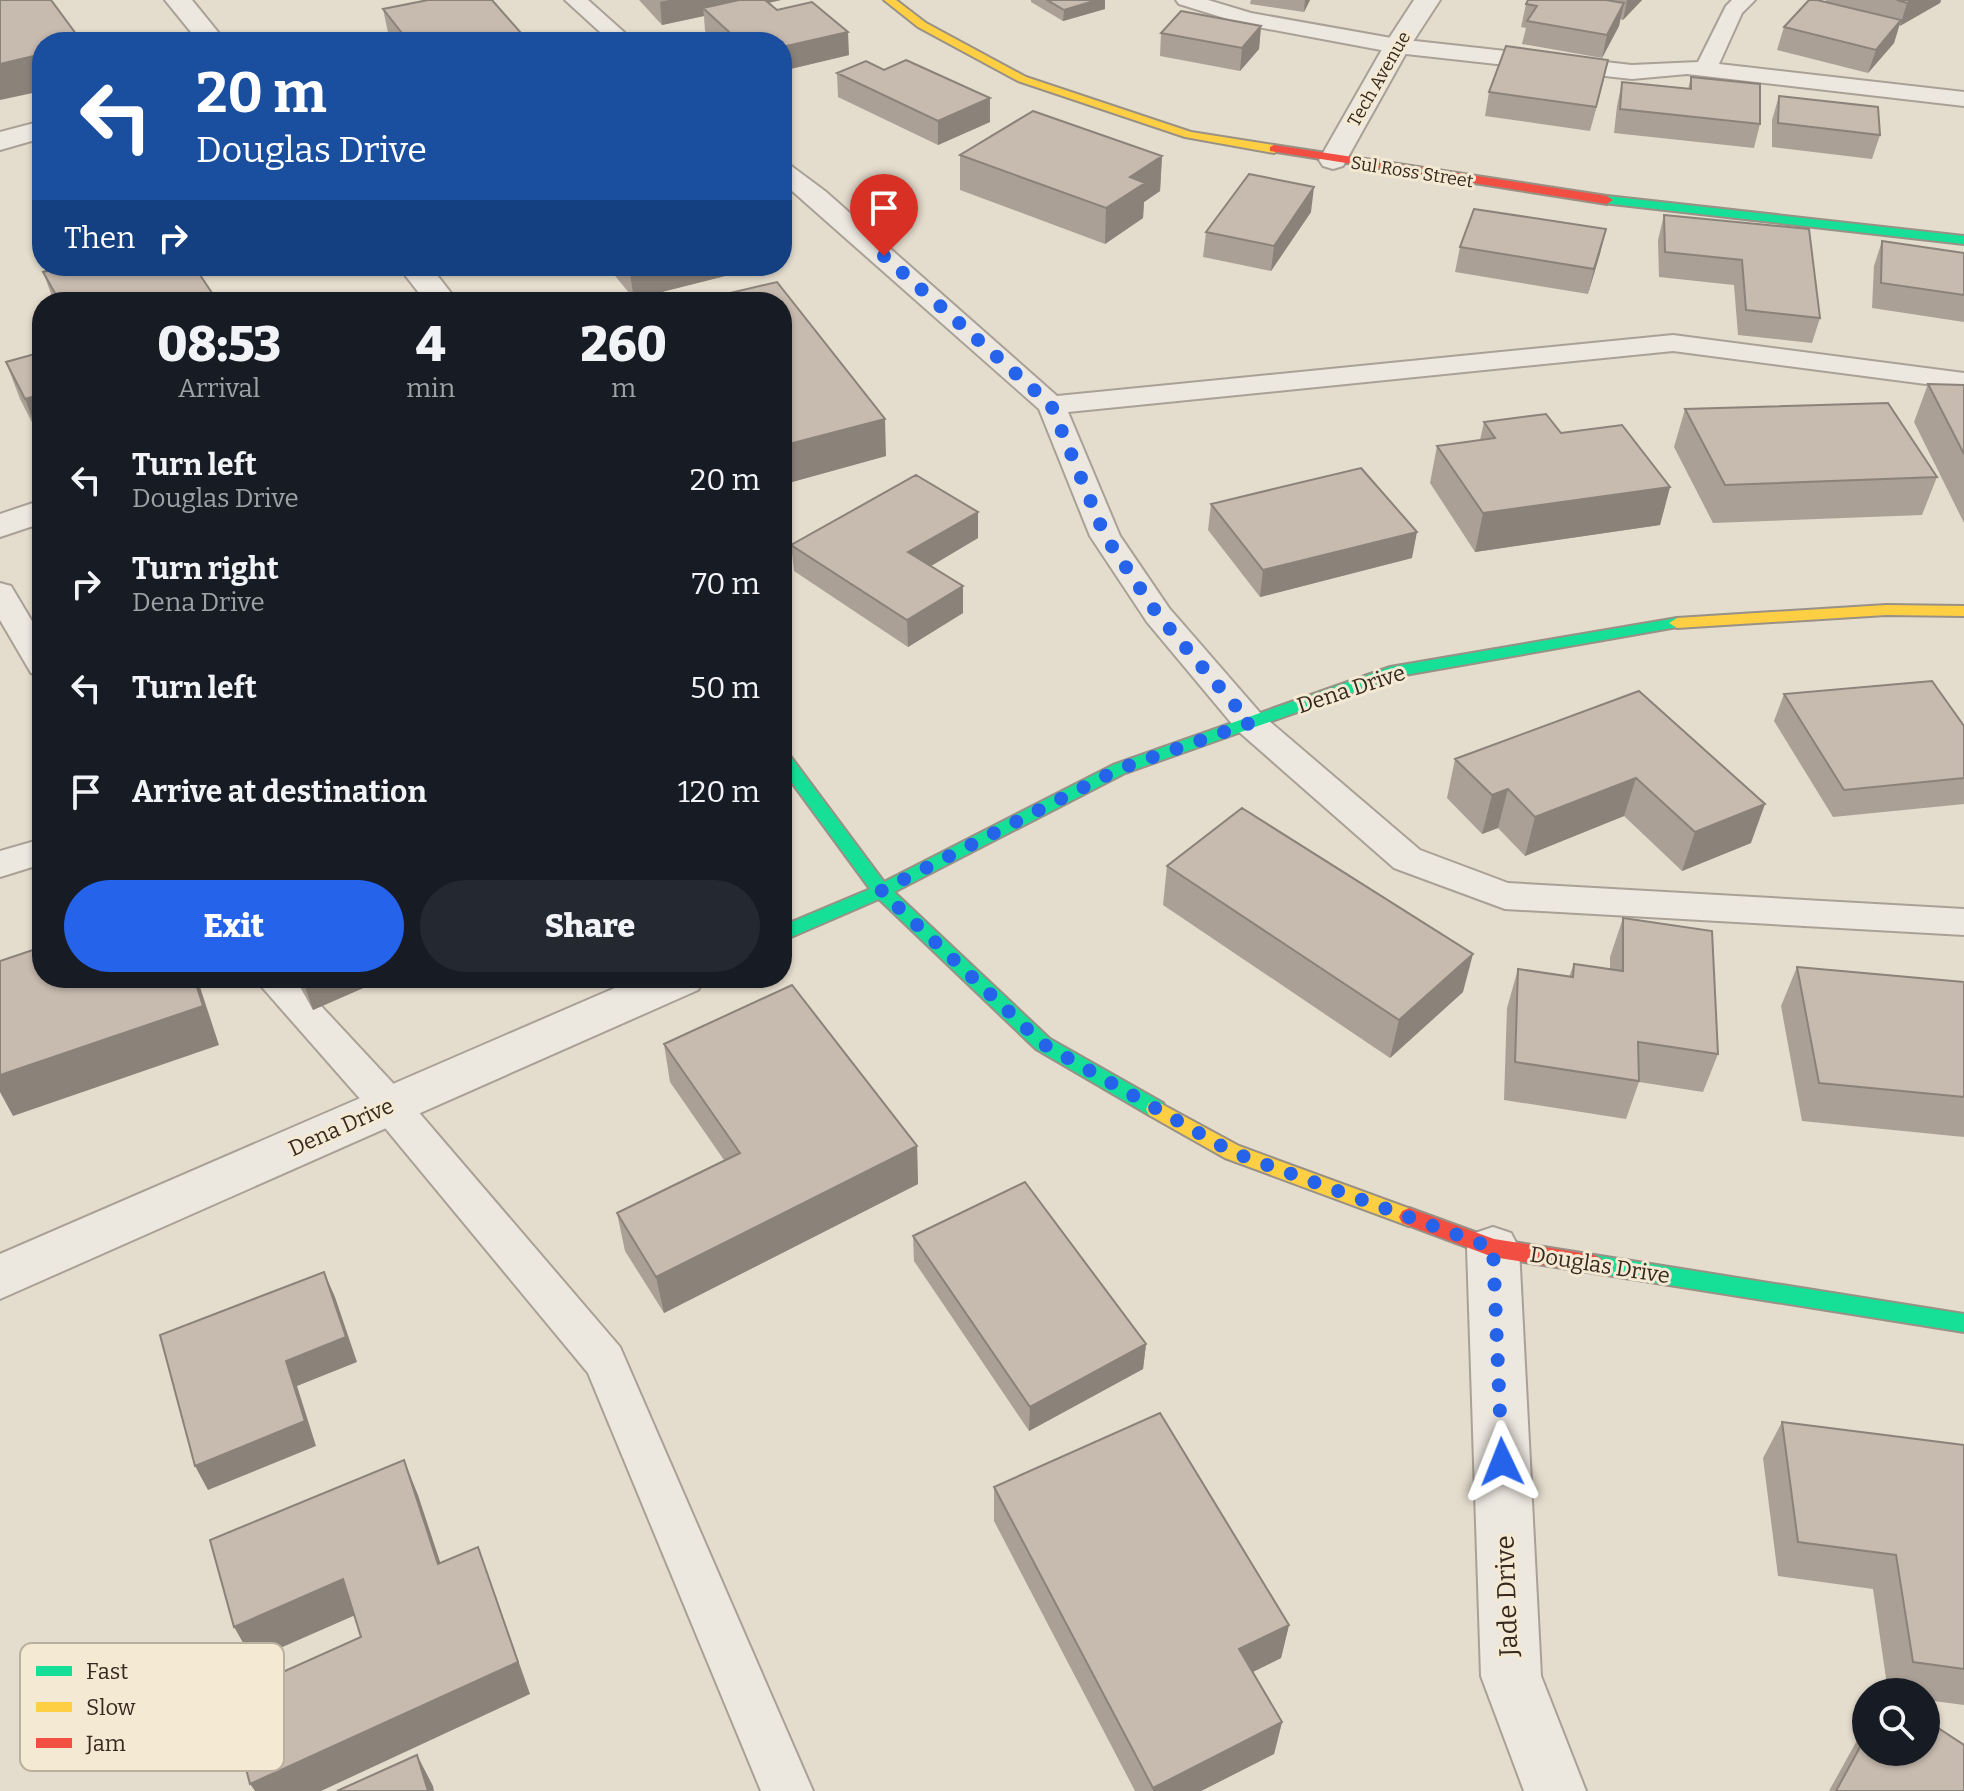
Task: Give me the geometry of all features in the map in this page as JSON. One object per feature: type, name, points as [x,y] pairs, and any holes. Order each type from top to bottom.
[{"type":"street","points":[[178,0],[205,32]]},
{"type":"street","name":"Sul Ross Street","points":[[889,0],[922,25],[1022,79],[1189,135],[1570,196],[1964,240]]},
{"type":"street","name":"Tech Avenue","points":[[1333,160],[1397,46],[1427,0]]},
{"type":"street","points":[[0,141],[32,132]]},
{"type":"street","points":[[422,276],[434,292]]},
{"type":"street","points":[[0,526],[32,515]]},
{"type":"street","name":"Dena Drive","points":[[792,930],[881,891],[1119,769],[1396,671],[1681,622],[1886,610],[1964,611]]},
{"type":"street","name":"Douglas Drive","points":[[792,771],[881,891],[1043,1044],[1232,1152],[1493,1248],[1964,1323]]},
{"type":"street","name":"Dena Drive","points":[[0,1277],[659,988]]},
{"type":"street","name":"Jade Drive","points":[[1493,1248],[1511,1676],[1555,1791]]},
{"type":"lane","points":[[575,0],[612,32]]},
{"type":"lane","points":[[1186,0],[1247,19],[1397,46],[1632,72],[1687,67],[1964,99]]},
{"type":"lane","points":[[1705,70],[1733,10],[1745,0]]},
{"type":"lane","points":[[792,178],[1051,405],[1105,536],[1158,615],[1250,723],[1407,859],[1505,896],[1964,922]]},
{"type":"lane","points":[[1051,405],[1673,343],[1964,381]]},
{"type":"lane","points":[[0,593],[32,649]]},
{"type":"lane","points":[[0,864],[32,854]]},
{"type":"lane","points":[[282,988],[390,1106],[605,1361],[787,1791]]},
{"type":"building","points":[[0,0],[51,0],[75,32],[32,32],[32,56],[0,64]]},
{"type":"building","points":[[428,0],[492,0],[520,32],[401,32],[383,9]]},
{"type":"building","points":[[739,0],[765,0],[777,10],[812,2],[848,32],[792,45],[792,32],[729,32],[703,8]]},
{"type":"building","points":[[1047,0],[1097,0],[1064,10]]},
{"type":"building","points":[[1528,0],[1606,0],[1624,3],[1607,35],[1527,21],[1537,6],[1526,4]]},
{"type":"building","points":[[1809,0],[1901,20],[1876,50],[1784,27]]},
{"type":"building","points":[[1181,11],[1261,26],[1242,48],[1161,33]]},
{"type":"building","points":[[1506,46],[1608,60],[1596,107],[1489,92]]},
{"type":"building","points":[[906,60],[990,98],[938,121],[837,73],[866,61],[884,70]]},
{"type":"building","points":[[1691,77],[1760,84],[1760,124],[1620,109],[1622,82],[1691,89]]},
{"type":"building","points":[[1779,96],[1878,107],[1880,135],[1778,123]]},
{"type":"building","points":[[1033,111],[1162,156],[1130,177],[1145,183],[1106,208],[960,155]]},
{"type":"building","points":[[1249,174],[1314,187],[1274,246],[1206,232]]},
{"type":"building","points":[[1474,209],[1606,229],[1594,269],[1460,247]]},
{"type":"building","points":[[1664,215],[1809,229],[1820,318],[1746,310],[1742,260],[1665,252]]},
{"type":"building","points":[[1882,241],[1964,253],[1964,295],[1881,283]]},
{"type":"building","points":[[45,276],[201,276],[211,292],[54,292]]},
{"type":"building","points":[[777,282],[785,292],[734,292]]},
{"type":"building","points":[[792,301],[885,419],[792,443]]},
{"type":"building","points":[[32,355],[32,397],[25,399],[6,362]]},
{"type":"building","points":[[1928,384],[1964,385],[1964,454]]},
{"type":"building","points":[[1888,403],[1937,477],[1725,485],[1685,409]]},
{"type":"building","points":[[1546,414],[1561,433],[1622,425],[1670,487],[1483,513],[1437,446],[1495,438],[1484,422]]},
{"type":"building","points":[[1361,468],[1417,532],[1263,570],[1211,504]]},
{"type":"building","points":[[916,475],[978,512],[908,552],[963,586],[907,620],[792,544]]},
{"type":"building","points":[[1932,681],[1964,726],[1964,778],[1844,790],[1784,694]]},
{"type":"building","points":[[1639,691],[1765,804],[1695,832],[1636,778],[1535,817],[1508,789],[1492,795],[1455,759]]},
{"type":"building","points":[[1242,808],[1473,954],[1399,1020],[1167,866]]},
{"type":"building","points":[[1623,918],[1712,931],[1718,1054],[1638,1042],[1639,1081],[1515,1062],[1518,969],[1573,977],[1574,964],[1623,971]]},
{"type":"building","points":[[32,950],[32,988],[197,988],[203,1006],[0,1075],[0,961]]},
{"type":"building","points":[[1797,967],[1964,982],[1964,1097],[1819,1083]]},
{"type":"building","points":[[792,985],[917,1146],[656,1277],[617,1213],[740,1153],[664,1044],[785,988],[792,988]]},
{"type":"building","points":[[1025,1182],[1146,1344],[1030,1407],[913,1236]]},
{"type":"building","points":[[324,1272],[346,1337],[286,1361],[305,1421],[195,1466],[160,1335]]},
{"type":"building","points":[[1160,1413],[1289,1625],[1239,1649],[1282,1722],[1153,1788],[994,1487]]},
{"type":"building","points":[[1782,1422],[1964,1445],[1964,1669],[1913,1662],[1896,1555],[1798,1542]]},
{"type":"building","points":[[404,1460],[438,1564],[478,1547],[518,1662],[284,1769],[284,1671],[361,1637],[343,1579],[234,1627],[210,1540]]},
{"type":"building","points":[[1940,1729],[1964,1745],[1964,1791],[1836,1791],[1852,1762],[1852,1766],[1940,1766]]},
{"type":"building","points":[[417,1755],[428,1791],[337,1791]]},
{"type":"building","points":[[247,1771],[279,1771],[250,1784]]},
{"type":"traffic: fast","points":[[1607,200],[1964,240]]},
{"type":"traffic: fast","points":[[792,930],[881,891],[1119,769],[1396,671],[1677,623]]},
{"type":"traffic: fast","points":[[792,771],[881,891],[1043,1044],[1156,1109]]},
{"type":"traffic: fast","points":[[1594,1264],[1964,1323]]},
{"type":"traffic: slow","points":[[889,0],[922,25],[1022,79],[1189,135],[1274,149]]},
{"type":"traffic: slow","points":[[1677,623],[1886,610],[1964,611]]},
{"type":"traffic: slow","points":[[1156,1109],[1232,1152],[1409,1217]]},
{"type":"traffic: jam","points":[[1274,149],[1607,200]]},
{"type":"traffic: jam","points":[[1409,1217],[1493,1248],[1594,1264]]},
{"type":"route","points":[[884,256],[1051,405],[1105,536],[1158,615],[1250,723],[1119,769],[881,891],[1043,1044],[1232,1152],[1493,1248],[1502,1462]]}]
